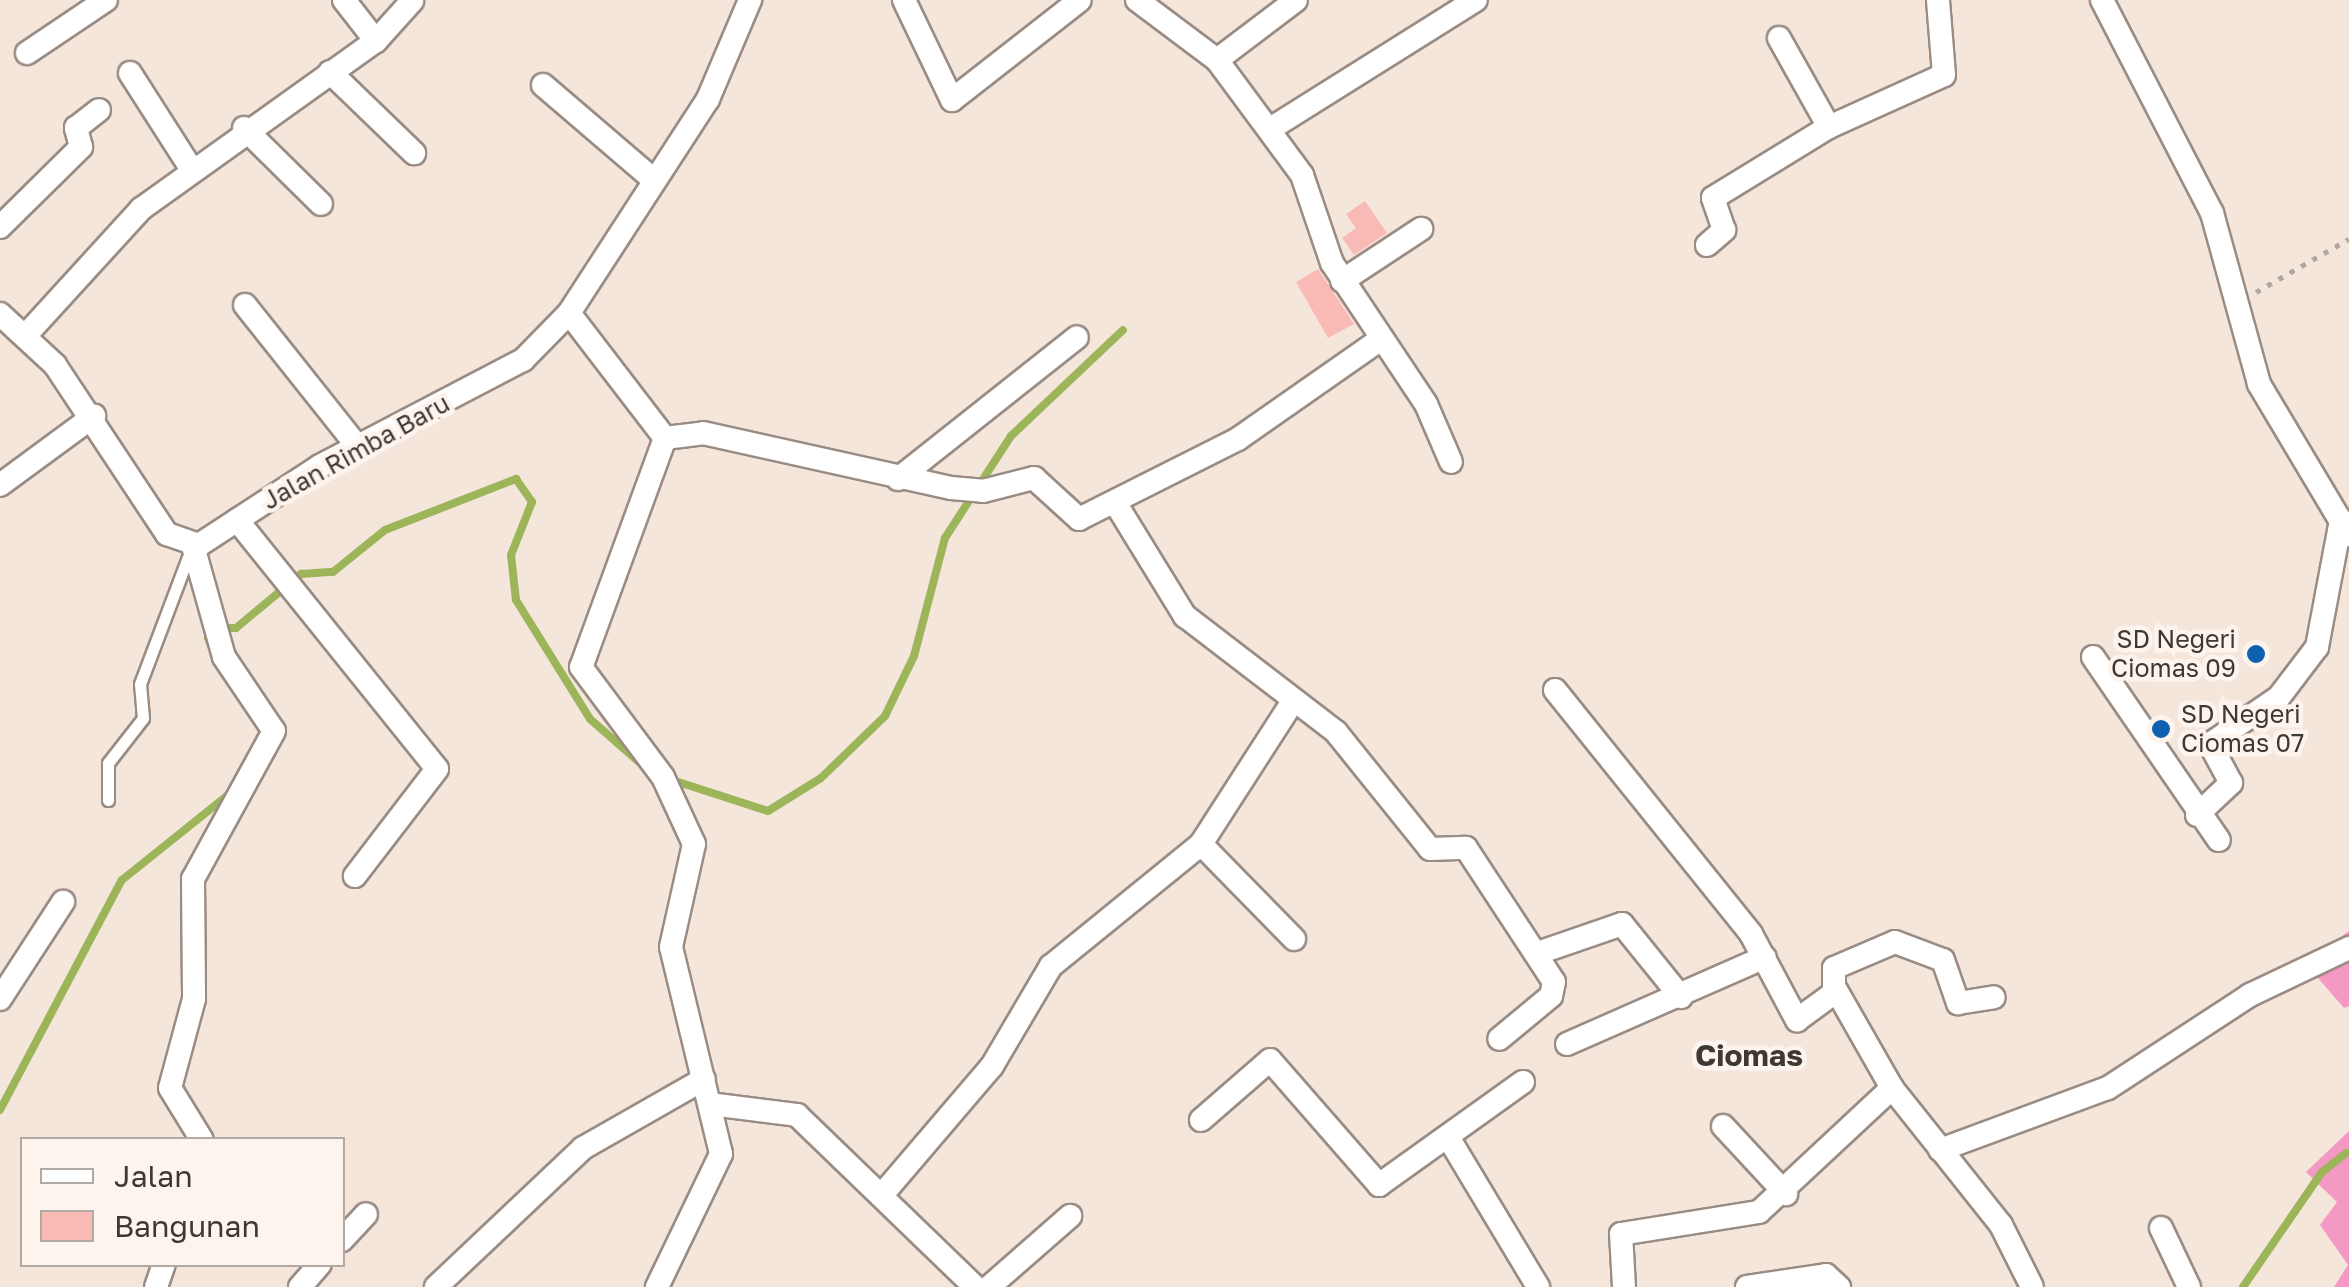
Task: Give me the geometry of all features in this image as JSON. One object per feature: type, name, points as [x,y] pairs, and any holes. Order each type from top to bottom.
[{"type":"street","points":[[28,53],[106,0]]},
{"type":"street","points":[[344,0],[376,41]]},
{"type":"street","points":[[904,0],[952,100],[1080,0]]},
{"type":"street","points":[[1136,0],[1216,60],[1270,130],[1306,183],[1342,282],[1381,340],[1452,462]]},
{"type":"street","points":[[1216,60],[1296,0]]},
{"type":"street","points":[[1270,130],[1476,0]]},
{"type":"street","points":[[1707,245],[1724,230],[1713,198],[1829,127],[1944,74],[1938,0]]},
{"type":"street","points":[[2102,0],[2212,213],[2259,384],[2342,515],[2317,647],[2279,697],[2210,744],[2231,783],[2197,815]]},
{"type":"street","points":[[26,335],[126,222],[190,167],[376,41],[412,1]]},
{"type":"street","name":"Jalan Rimba Baru","points":[[193,546],[356,446],[523,360],[569,313],[654,180],[753,6]]},
{"type":"street","points":[[1779,38],[1829,127]]},
{"type":"street","points":[[330,72],[414,153]]},
{"type":"street","points":[[130,73],[190,167]]},
{"type":"street","points":[[542,85],[654,180]]},
{"type":"street","points":[[0,228],[81,147],[76,128],[99,110]]},
{"type":"street","points":[[244,128],[321,204]]},
{"type":"street","points":[[1342,282],[1421,229]]},
{"type":"street","points":[[245,304],[356,446]]},
{"type":"street","points":[[569,313],[665,438]]},
{"type":"street","points":[[0,314],[26,335],[94,416],[161,526],[193,546],[214,609],[224,658],[274,731],[194,879],[194,999],[170,1088],[200,1137]]},
{"type":"street","points":[[898,478],[1077,337]]},
{"type":"street","points":[[665,438],[704,433],[951,488],[983,491],[1034,478],[1074,517],[1116,504],[1238,439],[1381,340]]},
{"type":"street","points":[[0,486],[94,416]]},
{"type":"street","points":[[657,1287],[720,1162],[710,1104],[670,947],[692,830],[663,777],[581,667],[665,438]]},
{"type":"street","points":[[1116,504],[1186,616],[1292,703],[1336,732],[1430,849],[1466,848],[1538,953],[1554,990],[1498,1040]]},
{"type":"street","points":[[237,520],[437,769],[355,876]]},
{"type":"street","points":[[2094,657],[2197,815],[2219,840]]},
{"type":"street","points":[[1555,690],[1766,957],[1797,1020],[1836,990]]},
{"type":"street","points":[[881,1196],[992,1066],[1051,966],[1200,844],[1292,703]]},
{"type":"street","points":[[1200,844],[1294,940]]},
{"type":"street","points":[[1,996],[63,902]]},
{"type":"street","points":[[1538,953],[1622,924],[1681,997]]},
{"type":"street","points":[[1994,997],[1958,1003],[1945,988],[1943,960],[1905,941],[1835,967],[1836,990],[1892,1088],[2001,1224],[2032,1287]]},
{"type":"street","points":[[1940,1150],[2108,1088],[2250,995],[2349,948]]},
{"type":"street","points":[[1568,1044],[1766,957]]},
{"type":"street","points":[[1201,1120],[1270,1060],[1372,1185],[1523,1082]]},
{"type":"street","points":[[436,1287],[583,1148],[704,1079]]},
{"type":"street","points":[[1624,1287],[1621,1234],[1758,1212],[1786,1194],[1892,1088]]},
{"type":"street","points":[[710,1104],[797,1115],[975,1287]]},
{"type":"street","points":[[1723,1126],[1786,1194]]},
{"type":"street","points":[[1448,1136],[1538,1287]]},
{"type":"street","points":[[345,1237],[366,1214]]},
{"type":"street","points":[[989,1287],[1070,1216]]},
{"type":"street","points":[[2161,1228],[2189,1287]]},
{"type":"street","points":[[300,1287],[317,1267]]},
{"type":"street","points":[[1747,1287],[1826,1275],[1839,1287]]},
{"type":"lane","points":[[108,800],[108,763],[143,718],[140,684],[193,546]]},
{"type":"path","points":[[2237,305],[2349,238]]},
{"type":"shaded area","points":[[2349,931],[2349,1006],[2344,1008],[2305,963]]},
{"type":"shaded area","points":[[2349,1131],[2349,1287],[2334,1287],[2348,1265],[2320,1225],[2337,1202],[2306,1172]]},
{"type":"building","points":[[1365,201],[1387,233],[1354,255],[1342,238],[1356,228],[1346,214]]},
{"type":"building","points":[[1318,269],[1354,324],[1328,338],[1296,282]]},
{"type":"waterway","points":[[669,779],[768,811],[821,778],[885,716],[914,656],[945,538],[1011,436],[1123,330]]},
{"type":"waterway","points":[[222,628],[236,628],[301,574],[333,572],[385,530],[516,479],[532,502],[511,555],[516,600],[590,719],[647,769]]},
{"type":"waterway","points":[[208,638],[219,665]]},
{"type":"waterway","points":[[0,1110],[122,880],[228,795]]},
{"type":"waterway","points":[[2243,1287],[2322,1172],[2346,1153]]},
{"type":"place","name":"SD Negeri Ciomas 09","points":[[2256,654]]},
{"type":"place","name":"SD Negeri Ciomas 07","points":[[2161,729]]},
{"type":"district","name":"Ciomas","points":[[1749,1055]]}]
